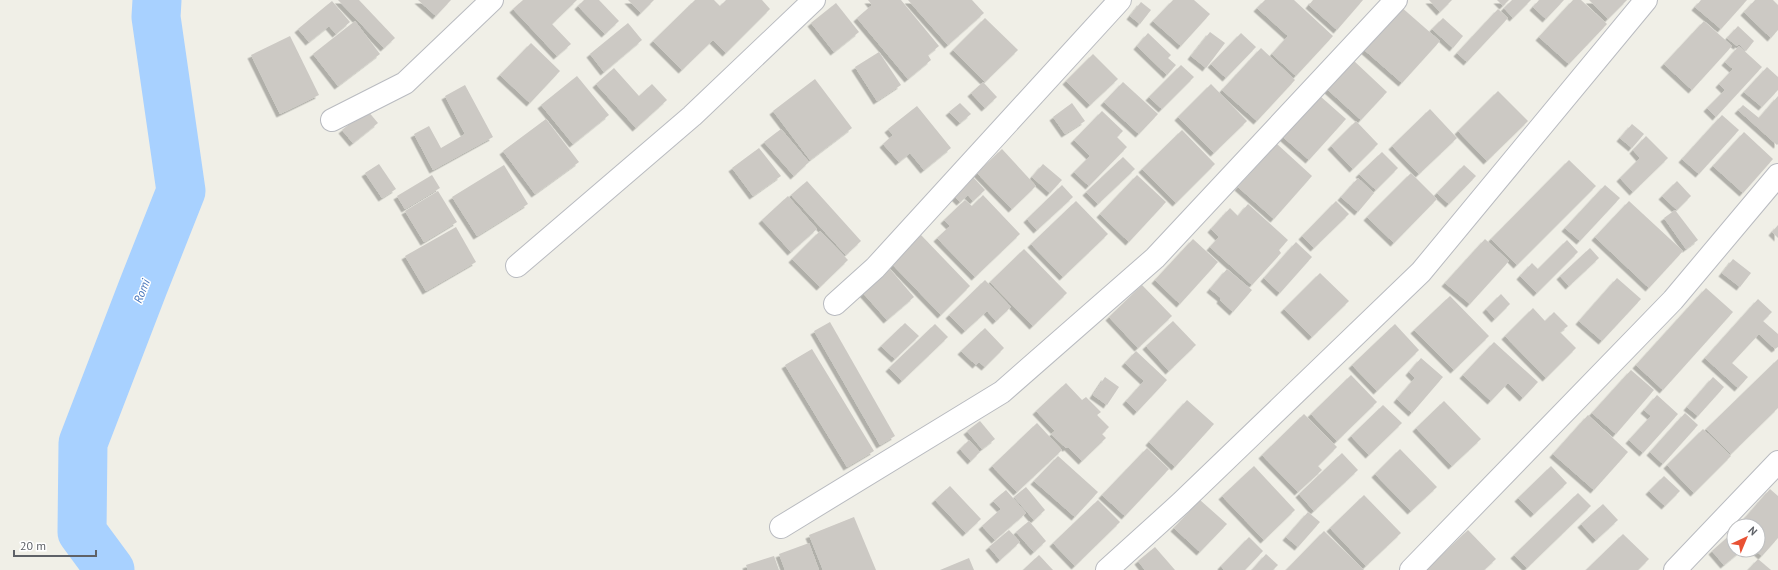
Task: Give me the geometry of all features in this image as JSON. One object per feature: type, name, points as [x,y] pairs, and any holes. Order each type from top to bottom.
[{"type":"street","points":[[332,120],[405,83],[492,0]]},
{"type":"street","points":[[517,266],[692,116],[814,0]]},
{"type":"street","points":[[835,304],[875,268],[1120,0]]},
{"type":"street","points":[[781,527],[1002,392],[1155,258],[1396,0]]},
{"type":"street","points":[[1107,570],[1182,502],[1421,272],[1646,0]]},
{"type":"street","points":[[1410,570],[1674,300],[1778,175]]},
{"type":"street","points":[[1675,570],[1778,462]]},
{"type":"building","points":[[338,0],[359,0],[395,38],[384,48]]},
{"type":"building","points":[[418,0],[451,0],[436,16]]},
{"type":"building","points":[[523,0],[577,0],[552,24],[571,44],[557,56],[513,9]]},
{"type":"building","points":[[584,0],[599,0],[619,21],[605,34],[578,6]]},
{"type":"building","points":[[628,0],[654,0],[641,13]]},
{"type":"building","points":[[695,0],[714,0],[720,6],[726,0],[762,0],[770,9],[726,53],[713,40],[682,70],[653,41]]},
{"type":"building","points":[[868,0],[901,0],[939,46],[928,55],[931,60],[908,79],[857,18],[872,5]]},
{"type":"building","points":[[908,0],[972,0],[984,13],[948,45]]},
{"type":"building","points":[[1173,0],[1194,0],[1210,14],[1181,46],[1153,21]]},
{"type":"building","points":[[1265,0],[1294,0],[1333,36],[1296,76],[1272,54],[1288,36],[1257,8]]},
{"type":"building","points":[[1313,0],[1363,0],[1337,30],[1309,5]]},
{"type":"building","points":[[1429,0],[1452,0],[1440,12]]},
{"type":"building","points":[[1497,0],[1509,0],[1503,6]]},
{"type":"building","points":[[1512,0],[1531,0],[1513,18],[1504,8]]},
{"type":"building","points":[[1539,0],[1564,0],[1546,19],[1533,7]]},
{"type":"building","points":[[1573,0],[1581,0],[1607,24],[1569,64],[1539,37]]},
{"type":"building","points":[[1589,0],[1627,0],[1608,19]]},
{"type":"building","points":[[1701,0],[1747,0],[1721,29],[1695,7]]},
{"type":"building","points":[[1755,0],[1773,0],[1778,5],[1778,30],[1771,38],[1744,12]]},
{"type":"building","points":[[332,1],[350,22],[336,34],[329,26],[309,42],[298,29]]},
{"type":"building","points":[[1141,2],[1151,10],[1140,24],[1130,16]]},
{"type":"building","points":[[836,3],[859,32],[834,52],[811,23]]},
{"type":"building","points":[[1400,6],[1440,41],[1402,83],[1362,48]]},
{"type":"building","points":[[1498,9],[1508,18],[1467,62],[1457,53]]},
{"type":"building","points":[[985,18],[1018,50],[985,82],[953,50]]},
{"type":"building","points":[[1443,18],[1463,36],[1453,48],[1432,29]]},
{"type":"building","points":[[355,21],[380,54],[338,86],[313,54]]},
{"type":"building","points":[[1704,21],[1732,46],[1692,90],[1664,64]]},
{"type":"building","points":[[628,23],[642,40],[604,72],[590,54]]},
{"type":"building","points":[[1738,26],[1754,41],[1746,51],[1739,44],[1737,46],[1727,38]]},
{"type":"building","points":[[1210,32],[1225,43],[1206,68],[1191,56]]},
{"type":"building","points":[[1148,33],[1171,55],[1168,58],[1176,65],[1167,75],[1137,46]]},
{"type":"building","points":[[1241,33],[1256,47],[1226,78],[1211,64]]},
{"type":"building","points":[[290,36],[319,95],[280,114],[251,55]]},
{"type":"building","points":[[531,43],[560,71],[530,103],[500,75]]},
{"type":"building","points":[[1739,46],[1762,67],[1716,117],[1707,108],[1725,90],[1719,84],[1733,69],[1725,62]]},
{"type":"building","points":[[1261,48],[1295,80],[1257,121],[1222,90]]},
{"type":"building","points":[[879,52],[901,85],[877,101],[855,67]]},
{"type":"building","points":[[1093,54],[1118,79],[1090,105],[1066,81]]},
{"type":"building","points":[[1353,60],[1387,92],[1361,120],[1327,89]]},
{"type":"building","points":[[1181,65],[1194,77],[1162,109],[1149,97]]},
{"type":"building","points":[[1767,67],[1778,77],[1778,90],[1762,107],[1744,92]]},
{"type":"building","points":[[614,68],[639,96],[652,84],[667,100],[636,128],[596,84]]},
{"type":"building","points":[[577,76],[609,115],[573,144],[541,105]]},
{"type":"building","points":[[815,79],[852,128],[810,160],[773,111]]},
{"type":"building","points":[[983,82],[997,97],[985,108],[971,93]]},
{"type":"building","points":[[1123,82],[1158,114],[1139,134],[1104,102]]},
{"type":"building","points":[[1211,84],[1247,121],[1214,153],[1178,117]]},
{"type":"building","points":[[465,85],[493,137],[433,170],[414,134],[429,126],[441,148],[465,134],[445,96]]},
{"type":"building","points":[[1498,91],[1528,121],[1487,161],[1458,131]]},
{"type":"building","points":[[1320,96],[1346,119],[1309,160],[1283,137]]},
{"type":"building","points":[[1778,96],[1777,145],[1738,110],[1743,105],[1759,118]]},
{"type":"building","points":[[960,103],[971,114],[960,123],[949,112]]},
{"type":"building","points":[[1072,103],[1085,121],[1065,134],[1053,117]]},
{"type":"building","points":[[917,106],[951,148],[924,170],[910,153],[899,162],[883,144],[893,135],[888,129]]},
{"type":"building","points":[[1430,109],[1457,138],[1419,174],[1392,146]]},
{"type":"building","points":[[367,110],[378,123],[353,143],[342,130]]},
{"type":"building","points":[[1102,111],[1123,131],[1117,137],[1127,147],[1089,186],[1074,172],[1090,156],[1074,140]]},
{"type":"building","points":[[1722,115],[1739,130],[1699,174],[1682,159]]},
{"type":"building","points":[[546,119],[579,162],[535,194],[503,151]]},
{"type":"building","points":[[1356,121],[1378,144],[1353,169],[1331,146]]},
{"type":"building","points":[[1632,124],[1644,134],[1632,148],[1620,138]]},
{"type":"building","points":[[781,129],[809,162],[794,176],[764,142]]},
{"type":"building","points":[[1182,130],[1215,164],[1176,203],[1142,169]]},
{"type":"building","points":[[1744,132],[1773,159],[1743,193],[1713,166]]},
{"type":"building","points":[[1646,136],[1668,158],[1633,192],[1620,178],[1640,158],[1633,150]]},
{"type":"building","points":[[1277,144],[1312,176],[1274,219],[1238,187]]},
{"type":"building","points":[[759,148],[781,176],[753,196],[732,168]]},
{"type":"building","points":[[1002,149],[1036,186],[1012,209],[977,173]]},
{"type":"building","points":[[1382,152],[1398,168],[1376,190],[1359,174]]},
{"type":"building","points":[[1123,157],[1135,169],[1098,204],[1086,192]]},
{"type":"building","points":[[1569,160],[1596,186],[1517,265],[1491,239]]},
{"type":"building","points":[[379,164],[396,189],[382,198],[365,173]]},
{"type":"building","points":[[1043,164],[1062,180],[1050,193],[1032,177]]},
{"type":"building","points":[[504,165],[528,204],[477,236],[452,197]]},
{"type":"building","points":[[1464,165],[1476,176],[1449,204],[1437,193]]},
{"type":"building","points":[[1411,173],[1437,199],[1394,243],[1367,217]]},
{"type":"building","points":[[432,175],[440,188],[405,209],[397,196]]},
{"type":"building","points":[[971,175],[985,190],[973,201],[968,195],[960,202],[952,194]]},
{"type":"building","points":[[1137,175],[1166,202],[1129,242],[1100,214]]},
{"type":"building","points":[[1358,178],[1374,193],[1358,212],[1341,197]]},
{"type":"building","points":[[807,181],[861,241],[846,255],[791,195]]},
{"type":"building","points":[[1677,181],[1691,196],[1677,210],[1662,196]]},
{"type":"building","points":[[1062,185],[1073,197],[1037,230],[1027,219]]},
{"type":"building","points":[[1605,185],[1620,198],[1580,241],[1565,228]]},
{"type":"building","points":[[438,191],[457,222],[424,242],[405,211]]},
{"type":"building","points":[[983,195],[1020,234],[975,277],[937,238],[950,226],[944,220],[965,200],[972,206]]},
{"type":"building","points":[[788,196],[817,229],[791,252],[762,220]]},
{"type":"building","points":[[1076,201],[1108,234],[1063,277],[1031,244]]},
{"type":"building","points":[[1336,201],[1349,214],[1314,248],[1302,236]]},
{"type":"building","points":[[1629,201],[1683,251],[1649,288],[1595,237]]},
{"type":"building","points":[[1248,204],[1288,240],[1279,250],[1281,253],[1252,285],[1210,247],[1219,237],[1211,229],[1230,208],[1238,216]]},
{"type":"building","points":[[1675,210],[1698,240],[1686,249],[1664,218]]},
{"type":"building","points":[[1778,225],[1778,238],[1772,232]]},
{"type":"building","points":[[456,227],[476,262],[426,291],[405,256]]},
{"type":"building","points":[[820,231],[848,260],[820,287],[792,259]]},
{"type":"building","points":[[921,235],[970,286],[941,315],[891,263]]},
{"type":"building","points":[[1193,239],[1218,262],[1180,304],[1155,280]]},
{"type":"building","points":[[1485,239],[1509,261],[1470,304],[1445,283]]},
{"type":"building","points":[[1567,240],[1578,252],[1537,293],[1520,276],[1532,263],[1538,269]]},
{"type":"building","points":[[1296,242],[1312,257],[1280,293],[1264,278]]},
{"type":"building","points":[[1590,248],[1599,258],[1569,286],[1560,276]]},
{"type":"building","points":[[1024,249],[1067,293],[1033,326],[990,282]]},
{"type":"building","points":[[1733,259],[1751,273],[1740,287],[1722,273]]},
{"type":"building","points":[[890,269],[914,297],[887,320],[863,293]]},
{"type":"building","points":[[1227,269],[1252,290],[1233,312],[1220,300],[1221,298],[1210,289]]},
{"type":"building","points":[[1320,273],[1349,301],[1312,337],[1284,309]]},
{"type":"building","points":[[1617,278],[1641,299],[1602,341],[1579,321]]},
{"type":"building","points":[[985,280],[1011,307],[996,321],[987,311],[965,331],[949,315]]},
{"type":"building","points":[[1142,285],[1172,316],[1138,348],[1109,317]]},
{"type":"building","points":[[1706,288],[1733,312],[1663,390],[1636,365]]},
{"type":"building","points":[[1501,294],[1510,304],[1495,319],[1486,309]]},
{"type":"building","points":[[1450,296],[1489,336],[1454,370],[1414,330]]},
{"type":"building","points":[[1758,299],[1772,312],[1763,321],[1778,334],[1778,347],[1775,349],[1759,334],[1732,363],[1748,377],[1738,388],[1705,358]]},
{"type":"building","points":[[1533,308],[1545,321],[1554,312],[1568,326],[1560,332],[1576,348],[1546,378],[1505,336]]},
{"type":"building","points":[[1173,321],[1196,345],[1169,371],[1146,346]]},
{"type":"building","points":[[830,322],[895,436],[880,445],[814,331]]},
{"type":"building","points":[[905,323],[919,336],[895,359],[881,346]]},
{"type":"building","points":[[935,324],[948,337],[902,381],[889,368]]},
{"type":"building","points":[[1395,324],[1419,350],[1377,391],[1352,365]]},
{"type":"building","points":[[985,328],[1004,348],[985,367],[979,362],[976,365],[961,351]]},
{"type":"building","points":[[1494,342],[1538,382],[1523,398],[1508,383],[1491,401],[1463,375]]},
{"type":"building","points":[[812,349],[874,451],[847,467],[785,365]]},
{"type":"building","points":[[1136,351],[1167,380],[1137,412],[1126,401],[1144,381],[1125,363]]},
{"type":"building","points":[[1421,358],[1443,377],[1412,413],[1397,399],[1415,378],[1409,372]]},
{"type":"building","points":[[1778,359],[1778,408],[1731,454],[1706,429]]},
{"type":"building","points":[[1631,370],[1654,390],[1616,434],[1592,413]]},
{"type":"building","points":[[1351,375],[1377,402],[1337,441],[1311,414]]},
{"type":"building","points":[[1105,377],[1119,387],[1107,405],[1093,395]]},
{"type":"building","points":[[1713,377],[1724,387],[1698,416],[1687,407]]},
{"type":"building","points":[[1066,383],[1082,400],[1086,397],[1101,412],[1097,415],[1109,427],[1102,434],[1106,438],[1082,461],[1068,447],[1066,448],[1051,434],[1055,431],[1036,411]]},
{"type":"building","points":[[1657,395],[1678,414],[1643,453],[1629,440],[1651,416],[1644,410]]},
{"type":"building","points":[[1187,400],[1214,424],[1175,467],[1149,442]]},
{"type":"building","points":[[1444,401],[1481,439],[1452,466],[1416,428]]},
{"type":"building","points":[[1383,405],[1402,423],[1369,455],[1351,436]]},
{"type":"building","points":[[1685,413],[1698,425],[1663,464],[1650,452]]},
{"type":"building","points":[[1304,414],[1337,447],[1318,466],[1322,470],[1298,492],[1262,455]]},
{"type":"building","points":[[1588,415],[1628,452],[1594,490],[1553,454]]},
{"type":"building","points":[[980,421],[995,439],[982,449],[967,431]]},
{"type":"building","points":[[1037,423],[1062,450],[1017,492],[992,466]]},
{"type":"building","points":[[1703,429],[1731,456],[1694,493],[1667,465]]},
{"type":"building","points":[[969,440],[980,452],[971,461],[960,449]]},
{"type":"building","points":[[1147,448],[1169,469],[1125,516],[1102,495]]},
{"type":"building","points":[[1400,449],[1437,487],[1411,511],[1375,474]]},
{"type":"building","points":[[1342,453],[1358,470],[1314,511],[1299,494]]},
{"type":"building","points":[[1058,456],[1098,492],[1075,517],[1034,481]]},
{"type":"building","points":[[1254,466],[1295,510],[1264,540],[1222,496]]},
{"type":"building","points":[[1551,466],[1567,483],[1534,514],[1518,498]]},
{"type":"building","points":[[1664,476],[1680,491],[1665,506],[1649,491]]},
{"type":"building","points":[[950,486],[981,519],[966,533],[935,500]]},
{"type":"building","points":[[1026,487],[1045,510],[1034,520],[1014,497]]},
{"type":"building","points":[[1770,489],[1778,496],[1778,538],[1766,552],[1766,518],[1745,518]]},
{"type":"building","points":[[1006,490],[1026,513],[995,540],[982,526],[1001,509],[993,501]]},
{"type":"building","points":[[1578,493],[1591,506],[1527,568],[1514,555]]},
{"type":"building","points":[[1364,495],[1401,533],[1366,566],[1330,528]]},
{"type":"building","points":[[1098,500],[1120,522],[1075,566],[1053,543]]},
{"type":"building","points":[[1200,500],[1227,524],[1200,552],[1174,528]]},
{"type":"building","points":[[1603,504],[1618,520],[1596,540],[1581,524]]},
{"type":"building","points":[[1308,512],[1320,522],[1298,547],[1286,537]]},
{"type":"building","points":[[854,517],[876,570],[823,570],[809,535]]},
{"type":"building","points":[[1029,521],[1046,541],[1034,552],[1016,532]]},
{"type":"building","points":[[1009,530],[1020,542],[1000,560],[989,547]]},
{"type":"building","points":[[1468,530],[1496,559],[1484,570],[1426,570]]},
{"type":"building","points":[[1324,531],[1364,570],[1286,570]]},
{"type":"building","points":[[1623,534],[1649,559],[1638,570],[1586,570]]},
{"type":"building","points":[[1249,537],[1263,551],[1245,570],[1224,570],[1221,566]]},
{"type":"building","points":[[1726,539],[1726,558],[1732,558],[1724,565],[1712,551]]},
{"type":"building","points":[[809,543],[819,570],[785,570],[779,554]]},
{"type":"building","points":[[1155,547],[1175,570],[1145,570],[1138,561]]},
{"type":"building","points":[[1266,554],[1278,565],[1273,570],[1252,570]]},
{"type":"building","points":[[1039,555],[1053,570],[1023,570]]},
{"type":"building","points":[[774,556],[779,570],[748,570],[746,565]]},
{"type":"building","points":[[969,558],[974,570],[940,570]]},
{"type":"building","points":[[1758,559],[1771,570],[1748,570]]},
{"type":"waterway","name":"Romi","points":[[110,570],[82,532],[83,443],[181,191],[156,17],[157,0]]}]
